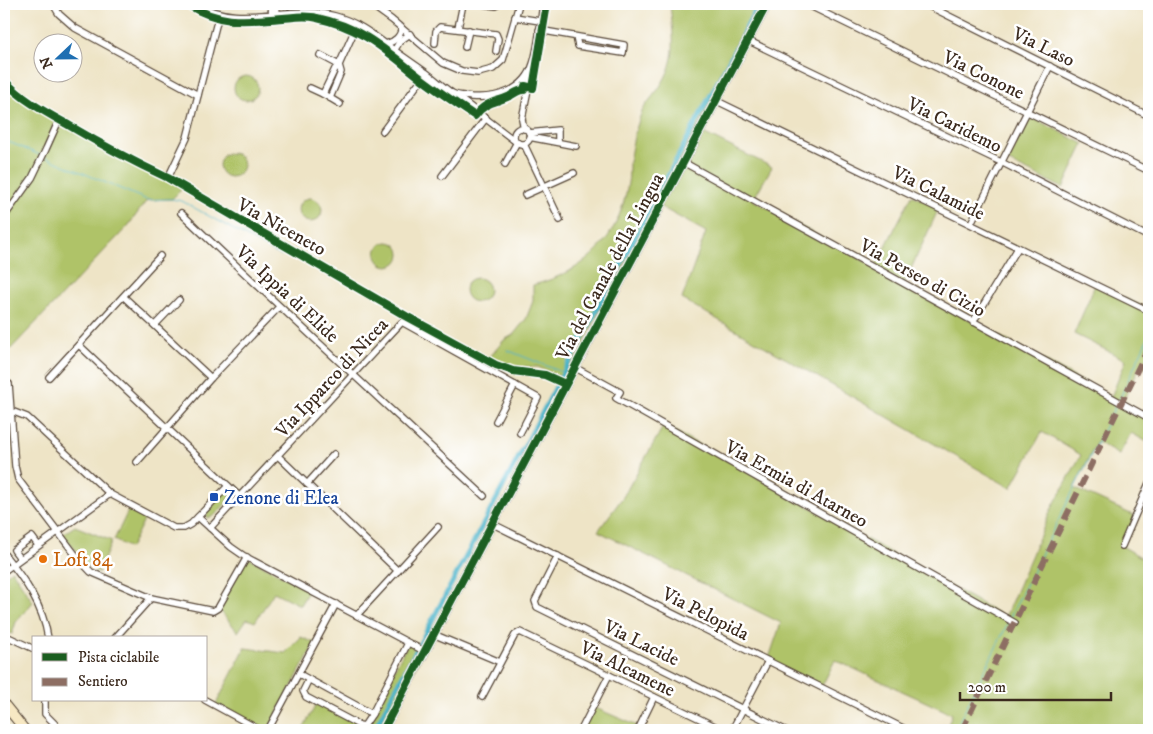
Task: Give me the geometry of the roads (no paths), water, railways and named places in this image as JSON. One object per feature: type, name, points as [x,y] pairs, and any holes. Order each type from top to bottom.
[{"type":"street","points":[[52,4],[59,14],[75,28],[178,86],[198,95]]},
{"type":"street","points":[[197,4],[219,14],[245,16],[298,12],[325,14],[357,25],[426,73],[516,142],[524,144]]},
{"type":"street","points":[[271,4],[275,14]]},
{"type":"street","points":[[275,14],[276,4]]},
{"type":"street","points":[[370,4],[410,34],[446,65],[465,72],[484,73],[496,68],[503,60],[519,4]]},
{"type":"street","points":[[458,28],[463,4]]},
{"type":"street","points":[[483,4],[496,6]]},
{"type":"street","points":[[524,144],[527,142],[527,133],[522,119],[543,4]]},
{"type":"street","name":"Via del Canale della Lingua","points":[[383,730],[422,650],[433,634],[563,383],[574,367],[767,4]]},
{"type":"street","name":"Via Conone","points":[[806,4],[1149,171]]},
{"type":"street","name":"Via Laso","points":[[925,4],[1149,116]]},
{"type":"street","points":[[168,178],[187,138],[219,14]]},
{"type":"street","points":[[515,17],[540,21]]},
{"type":"street","points":[[323,94],[335,69],[339,65],[357,25]]},
{"type":"street","points":[[386,44],[397,38],[401,32],[401,27]]},
{"type":"street","points":[[435,43],[438,28],[458,28],[497,35],[496,51]]},
{"type":"street","points":[[465,47],[469,30]]},
{"type":"street","points":[[539,30],[624,44],[623,53],[578,46],[576,37]]},
{"type":"street","points":[[394,51],[400,40],[410,34]]},
{"type":"street","name":"Via Caridemo","points":[[747,40],[1003,163],[1149,237]]},
{"type":"street","points":[[320,54],[339,65],[341,72],[330,98]]},
{"type":"street","points":[[453,94],[479,97],[503,94],[521,83],[533,65]]},
{"type":"street","points":[[971,224],[1050,66]]},
{"type":"street","points":[[383,131],[426,73]]},
{"type":"street","name":"Via Niceneto","points":[[4,80],[28,101],[59,120],[132,161],[168,178],[406,316],[499,366],[512,371],[543,374],[563,383]]},
{"type":"street","points":[[310,88],[340,104]]},
{"type":"street","name":"Via Calamide","points":[[715,100],[1149,311],[1149,309]]},
{"type":"street","points":[[442,176],[486,118]]},
{"type":"street","points":[[4,217],[32,178],[59,120]]},
{"type":"street","points":[[505,164],[516,142],[515,133],[520,129],[527,133],[576,146]]},
{"type":"street","points":[[527,133],[558,130],[558,142]]},
{"type":"street","points":[[524,144],[560,220]]},
{"type":"street","name":"Via Perseo di Cizio","points":[[683,162],[1149,418]]},
{"type":"street","points":[[525,195],[574,173]]},
{"type":"street","name":"Via Ippia di Elide","points":[[181,214],[484,496]]},
{"type":"street","points":[[973,322],[1018,248]]},
{"type":"street","points":[[49,377],[160,256]]},
{"type":"street","points":[[124,297],[211,378]]},
{"type":"street","points":[[154,325],[179,300]]},
{"type":"street","points":[[137,462],[211,378],[279,307]]},
{"type":"street","points":[[402,322],[406,316]]},
{"type":"street","name":"Via Ipparco di Nicea","points":[[210,528],[402,322],[538,398],[520,433]]},
{"type":"street","points":[[79,345],[239,496]]},
{"type":"street","name":"Via Ermia di Atarneo","points":[[574,367],[620,392],[616,398],[1015,622]]},
{"type":"street","points":[[9,384],[15,468],[18,478],[25,490],[77,557],[91,572],[151,598],[214,611],[218,608],[246,557]]},
{"type":"street","points":[[496,421],[515,385]]},
{"type":"street","points":[[4,414],[12,412],[23,414],[110,494],[174,528],[186,527],[228,486]]},
{"type":"street","points":[[308,484],[334,454]]},
{"type":"street","points":[[278,456],[398,571]]},
{"type":"street","points":[[1122,546],[1149,482]]},
{"type":"street","points":[[4,571],[110,494]]},
{"type":"street","points":[[198,517],[234,549],[246,557],[422,650]]},
{"type":"street","name":"Via Pelopida","points":[[491,523],[907,730]]},
{"type":"street","points":[[357,615],[438,527]]},
{"type":"street","points":[[20,558],[14,550],[32,537],[38,545]]},
{"type":"street","points":[[4,554],[38,602],[48,636]]},
{"type":"street","name":"Via Lacide","points":[[558,556],[535,601],[538,607],[785,730]]},
{"type":"street","points":[[117,636],[151,598]]},
{"type":"street","points":[[268,730],[336,604]]},
{"type":"street","name":"Via Alcamene","points":[[500,662],[514,634],[521,633],[723,730]]},
{"type":"street","points":[[433,634],[500,662],[482,697]]},
{"type":"street","points":[[4,636],[32,648]]},
{"type":"street","points":[[308,680],[304,691],[306,696],[356,724],[365,725],[410,644]]},
{"type":"street","points":[[732,730],[768,662]]},
{"type":"street","points":[[299,674],[372,714]]},
{"type":"street","points":[[581,730],[609,675]]},
{"type":"street","points":[[638,730],[654,697]]},
{"type":"street","points":[[45,702],[45,714],[55,724]]},
{"type":"street","points":[[208,702],[260,730]]},
{"type":"street","points":[[4,704],[25,730]]},
{"type":"waterway","points":[[374,730],[759,4]]},
{"type":"waterway","points":[[4,140],[40,155]]},
{"type":"waterway","points":[[45,157],[147,200],[172,199],[182,201],[281,256]]},
{"type":"waterway","points":[[1119,400],[1149,335]]},
{"type":"waterway","points":[[507,350],[564,373]]},
{"type":"waterway","points":[[1010,617],[1117,403]]},
{"type":"waterway","points":[[955,730],[1008,623]]},
{"type":"place","name":"Zenone di Elea","points":[[214,497]]},
{"type":"place","name":"Loft 84","points":[[43,559]]}]
